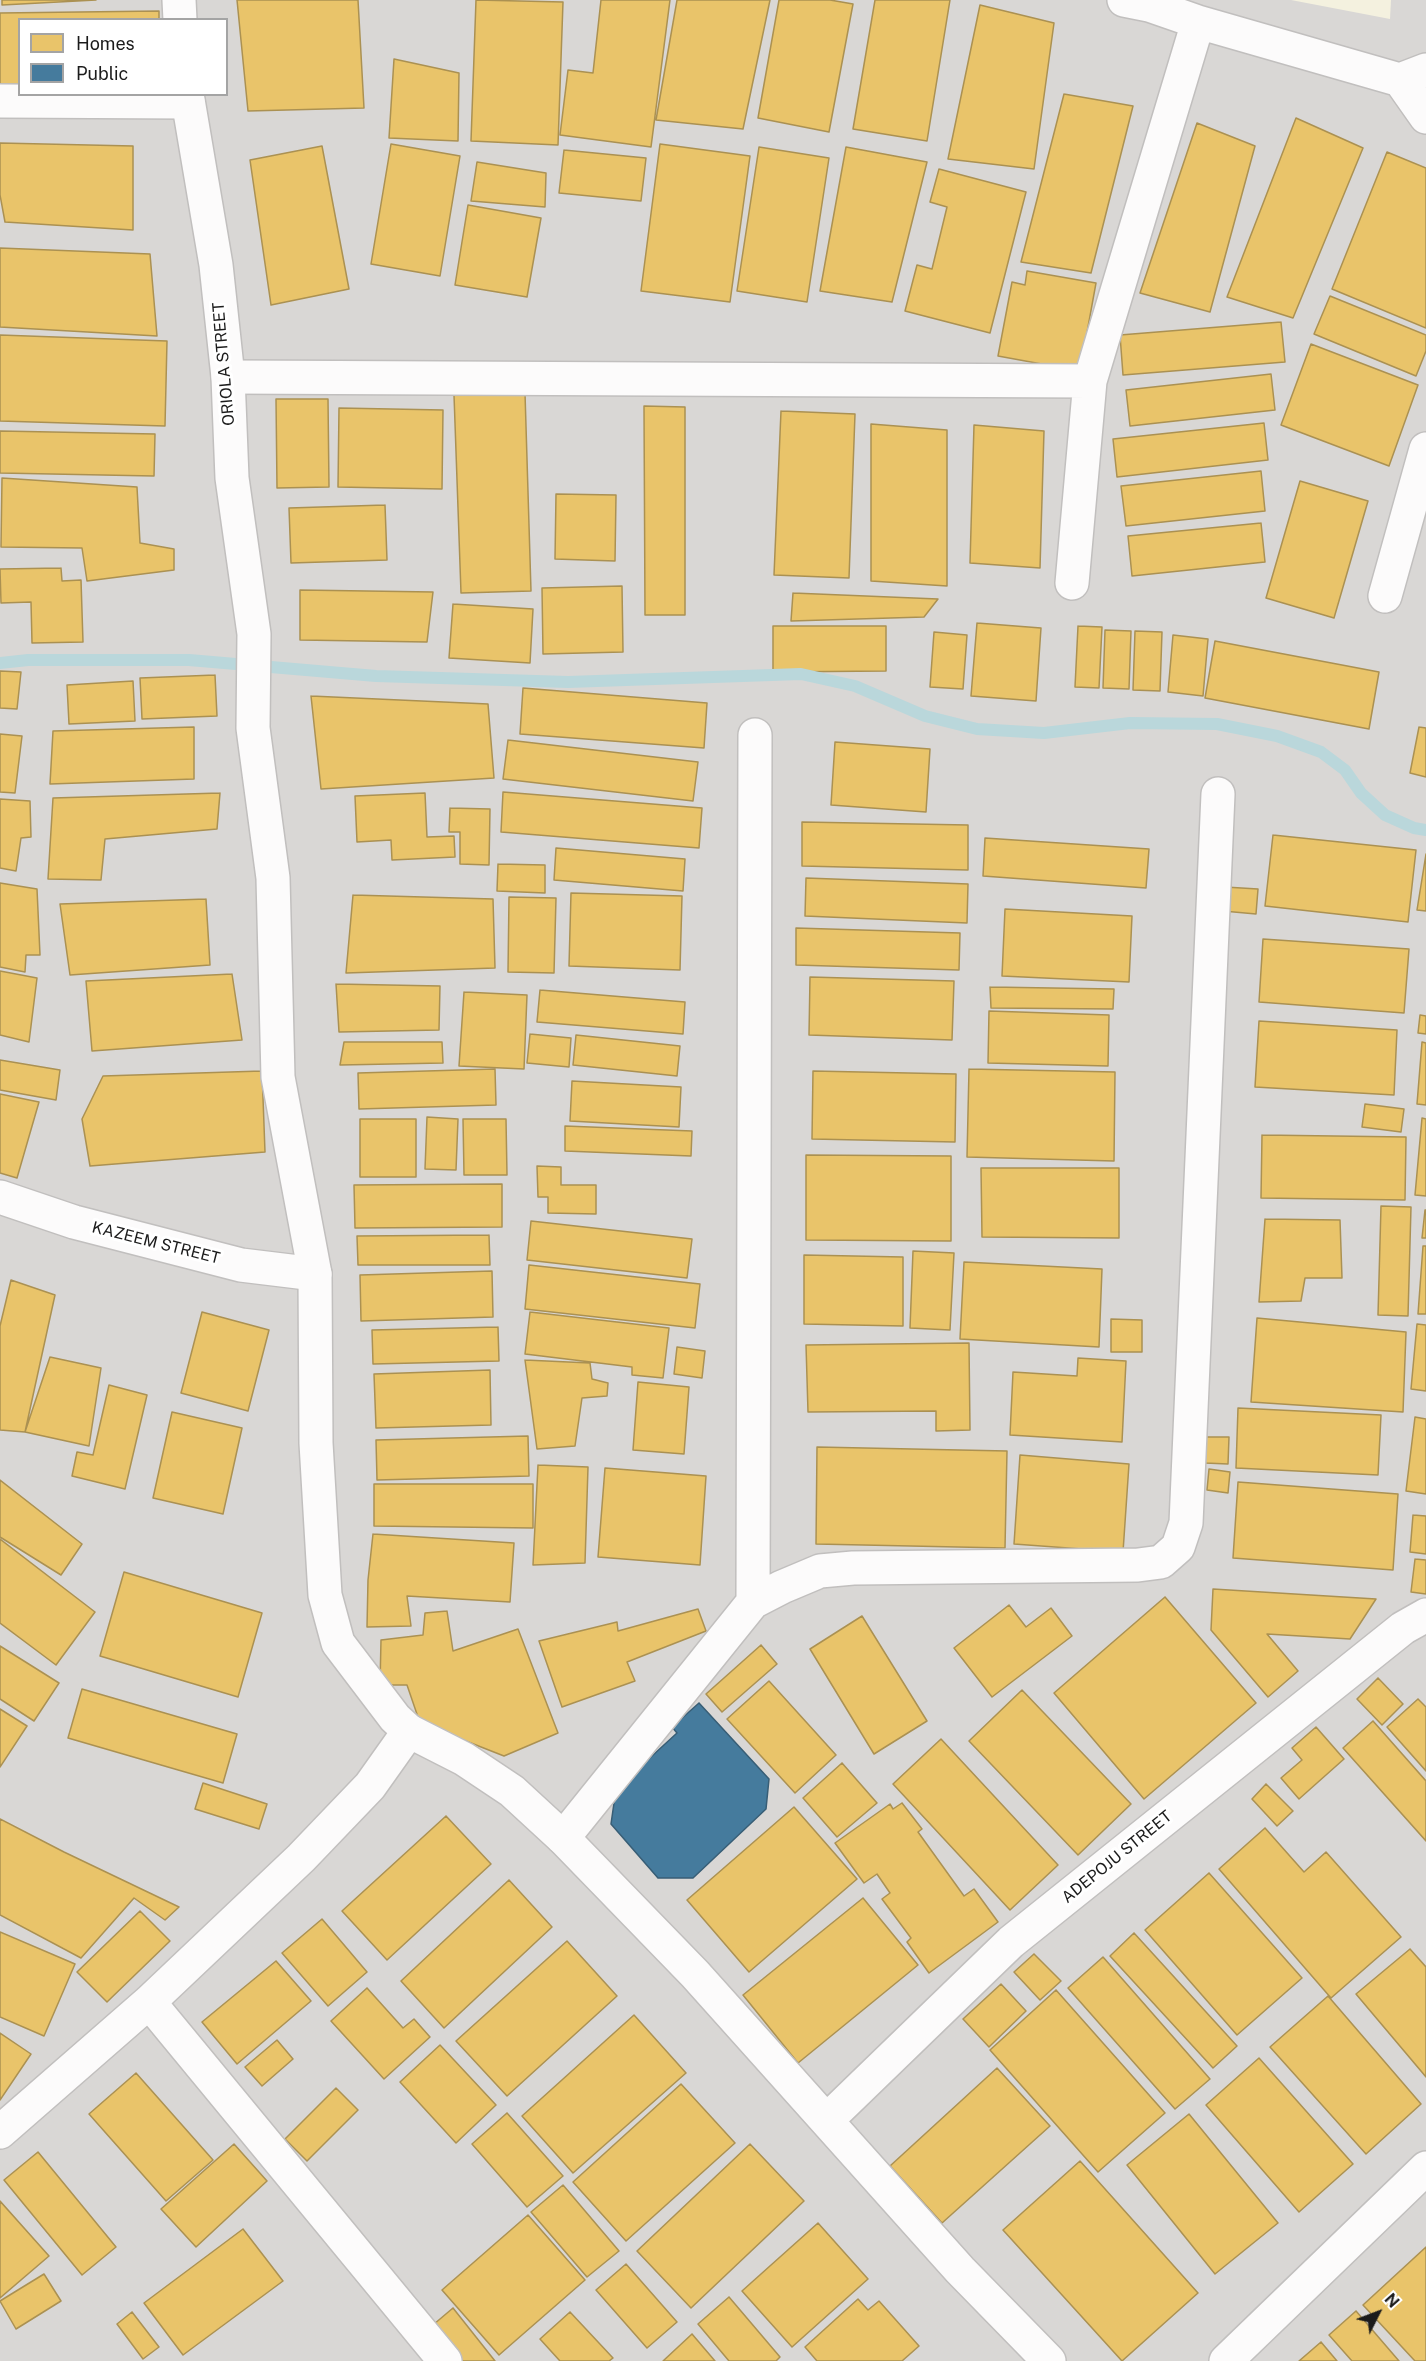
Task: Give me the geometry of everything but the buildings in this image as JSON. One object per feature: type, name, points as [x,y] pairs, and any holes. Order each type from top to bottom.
[{"type":"street","points":[[179,0],[180,18]]},
{"type":"street","points":[[1124,0],[1149,5],[1198,22],[1413,75],[1426,117]]},
{"type":"street","points":[[1072,583],[1089,381],[1198,22]]},
{"type":"street","points":[[0,101],[187,98]]},
{"type":"street","name":"ORIOLA STREET","points":[[187,98],[216,265],[228,377],[232,478],[254,634],[254,728],[273,878],[278,1077],[315,1274],[316,1443],[325,1595],[338,1643],[395,1718],[409,1731],[464,1759],[512,1791],[563,1838],[695,1974],[960,2270],[1049,2361]]},
{"type":"street","points":[[228,377],[1089,381]]},
{"type":"street","points":[[1385,596],[1426,449]]},
{"type":"street","points":[[753,1602],[755,735]]},
{"type":"street","points":[[563,1838],[753,1602],[782,1587],[820,1571],[853,1568],[1138,1565],[1161,1562],[1178,1547],[1186,1523],[1218,794]]},
{"type":"street","name":"KAZEEM STREET","points":[[0,1197],[74,1222],[230,1262],[315,1274]]},
{"type":"street","name":"ADEPOJU STREET","points":[[827,2120],[1011,1942],[1403,1628],[1426,1615]]},
{"type":"street","points":[[0,2132],[149,2002],[308,1850],[370,1786],[409,1731]]},
{"type":"street","points":[[149,2002],[445,2361]]},
{"type":"street","points":[[1226,2361],[1426,2168]]},
{"type":"shaded area","points":[[0,0],[1426,0],[1426,2361],[0,2361]]},
{"type":"shaded area","points":[[1291,0],[1391,0],[1390,19]]},
{"type":"waterway","points":[[0,663],[28,660],[189,660],[376,676],[568,682],[801,674],[855,686],[925,716],[977,729],[1044,733],[1130,723],[1217,724],[1277,736],[1321,752],[1345,770],[1361,793],[1385,815],[1414,828],[1426,830]]}]
